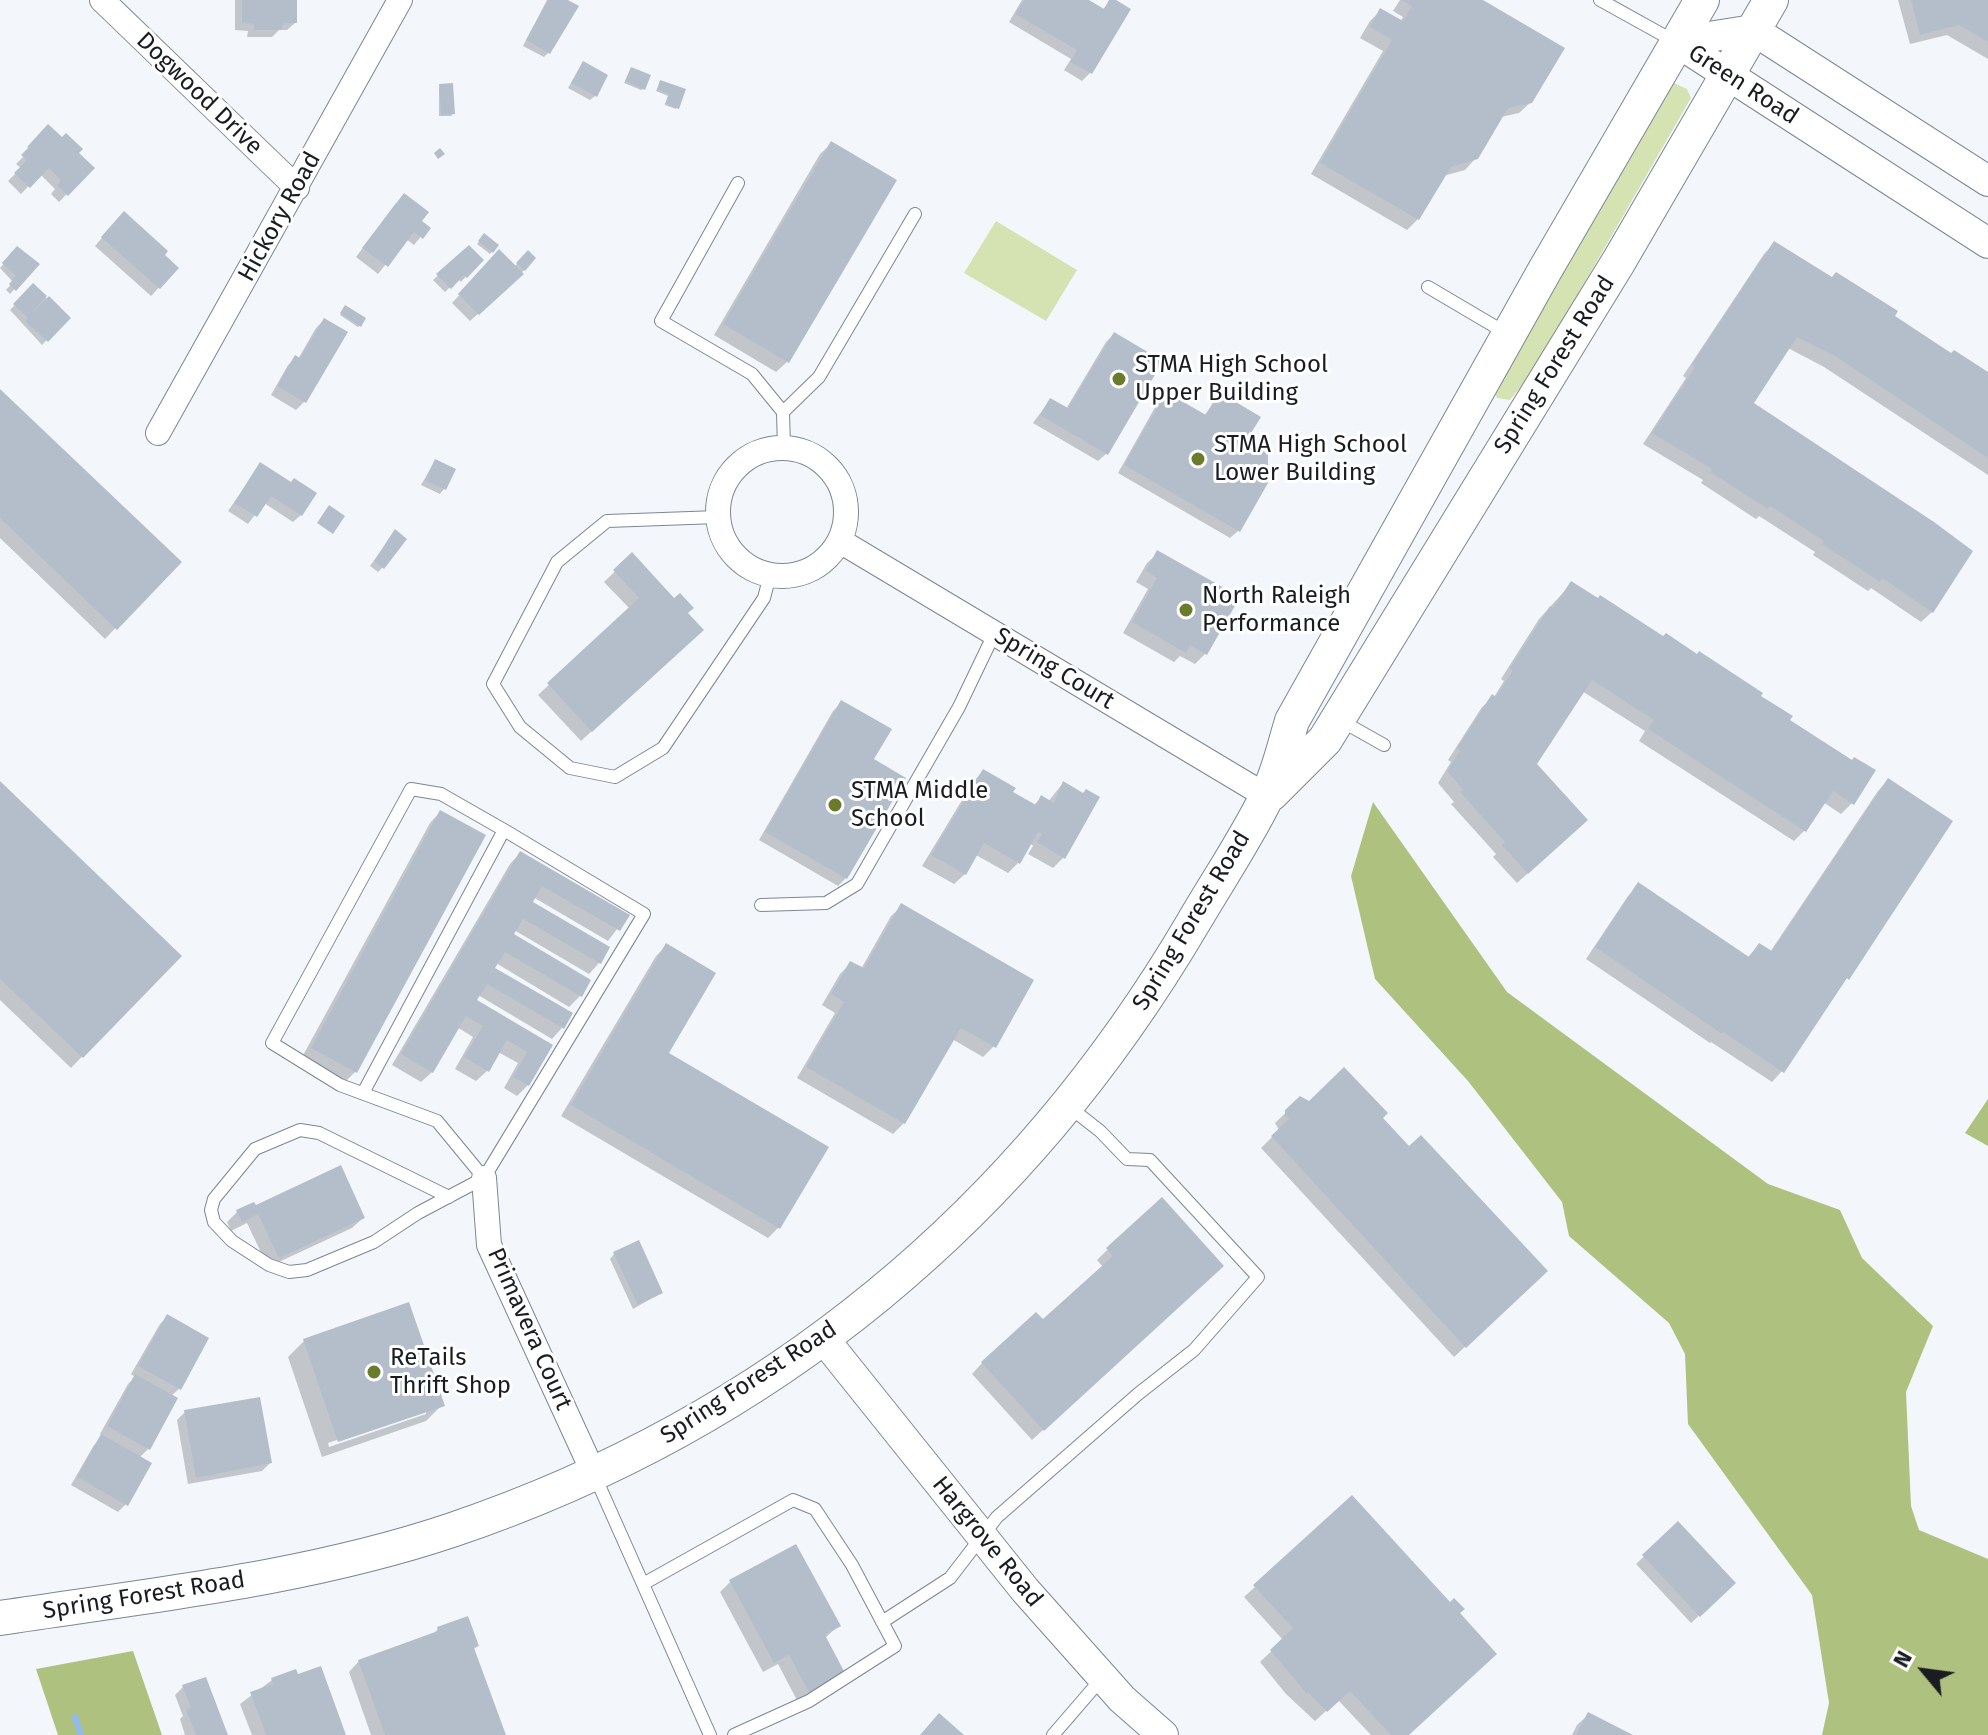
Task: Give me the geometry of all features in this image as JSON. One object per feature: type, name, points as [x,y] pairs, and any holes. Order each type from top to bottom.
[{"type":"main road","name":"Spring Forest Road","points":[[0,1618],[324,1566],[450,1530],[594,1474],[652,1446],[738,1397],[881,1294],[952,1232],[1068,1106],[1122,1036],[1165,972],[1268,797],[1292,721],[1509,334],[1702,0]]},
{"type":"main road","name":"Spring Forest Road","points":[[1268,797],[1325,740],[1619,261],[1771,0]]},
{"type":"street","name":"Dogwood Drive","points":[[102,0],[297,188]]},
{"type":"street","name":"Hickory Road","points":[[158,433],[400,0]]},
{"type":"street","name":"Green Road","points":[[1677,42],[1753,30]]},
{"type":"street","points":[[1753,30],[1988,181]]},
{"type":"street","name":"Green Road","points":[[1677,42],[1988,243]]},
{"type":"street","points":[[784,448],[805,452],[824,463],[838,479],[845,499],[846,521],[840,541],[827,558],[811,570],[767,587],[734,555],[723,537],[718,517],[721,496],[729,476],[744,461],[763,451],[784,448]]},
{"type":"street","name":"Spring Court","points":[[840,541],[1268,797]]},
{"type":"street","name":"Primavera Court","points":[[484,1178],[489,1245],[594,1474]]},
{"type":"street","name":"Hargrove Road","points":[[823,1338],[1025,1590],[1122,1699],[1163,1735]]},
{"type":"lane","points":[[1600,0],[1677,42]]},
{"type":"lane","points":[[738,183],[661,321],[752,374],[783,412],[784,448]]},
{"type":"lane","points":[[783,412],[819,377],[915,214]]},
{"type":"lane","points":[[1428,287],[1509,334]]},
{"type":"lane","points":[[718,517],[607,521],[557,562],[493,684],[520,727],[570,768],[615,777],[663,748],[767,587]]},
{"type":"lane","points":[[761,905],[826,903],[857,884],[959,707],[994,634]]},
{"type":"lane","points":[[1337,719],[1384,745]]},
{"type":"lane","points":[[449,1197],[319,1133],[300,1130],[255,1149],[214,1199],[211,1210],[214,1222],[232,1241],[269,1265],[289,1272],[307,1270],[374,1242],[484,1178],[644,914],[441,794],[411,789],[272,1043],[340,1085],[437,1121],[484,1178]]},
{"type":"lane","points":[[363,1093],[504,830]]},
{"type":"lane","points":[[882,1622],[950,1578],[981,1535],[1007,1508],[1138,1394],[1194,1350],[1258,1277],[1150,1160],[1127,1159],[1100,1131],[1068,1106]]},
{"type":"lane","points":[[594,1474],[710,1735]]},
{"type":"lane","points":[[643,1584],[793,1500],[815,1509],[852,1565],[895,1646],[809,1701],[734,1735]]},
{"type":"lane","points":[[1053,1735],[1103,1677]]},
{"type":"green space","points":[[1670,81],[1687,89],[1691,98],[1533,372],[1510,400],[1497,398],[1493,387]]},
{"type":"green space","points":[[996,221],[1077,270],[1046,321],[964,273]]},
{"type":"green space","points":[[1373,802],[1507,992],[1768,1184],[1840,1210],[1862,1258],[1933,1326],[1906,1392],[1911,1506],[1919,1530],[1988,1559],[1988,1735],[1822,1735],[1829,1703],[1812,1595],[1688,1424],[1685,1354],[1669,1323],[1569,1236],[1562,1202],[1468,1081],[1375,979],[1351,876]]},
{"type":"green space","points":[[1988,1099],[1988,1146],[1965,1133]]},
{"type":"green space","points":[[133,1651],[162,1735],[58,1735],[36,1669]]},
{"type":"building","points":[[242,0],[297,0],[297,23],[283,23],[282,30],[254,30],[254,24],[242,23]]},
{"type":"building","points":[[548,0],[568,0],[579,6],[550,54],[526,40]]},
{"type":"building","points":[[1024,0],[1089,0],[1104,9],[1109,0],[1116,0],[1131,9],[1092,74],[1070,62],[1077,50],[1015,14]]},
{"type":"building","points":[[1402,0],[1483,0],[1565,48],[1532,103],[1508,108],[1478,159],[1451,167],[1419,220],[1320,163],[1392,40],[1370,27],[1380,8],[1403,21],[1412,6]]},
{"type":"building","points":[[1911,0],[1988,0],[1988,42],[1959,25],[1920,35]]},
{"type":"building","points":[[583,61],[608,75],[597,97],[571,83]]},
{"type":"building","points":[[631,67],[651,75],[645,90],[625,81]]},
{"type":"building","points":[[660,80],[686,89],[679,109],[665,104],[669,94],[657,90]]},
{"type":"building","points":[[453,83],[455,114],[441,115],[439,84]]},
{"type":"building","points":[[48,124],[62,137],[66,133],[83,149],[79,153],[95,168],[68,196],[57,185],[61,180],[49,168],[30,188],[14,173],[27,160],[22,155],[27,147]]},
{"type":"building","points":[[831,141],[897,180],[789,363],[723,324]]},
{"type":"building","points":[[440,148],[445,154],[438,159],[434,153]]},
{"type":"building","points":[[404,193],[429,212],[422,221],[431,228],[423,239],[414,232],[388,267],[362,248]]},
{"type":"building","points":[[124,211],[168,251],[165,255],[179,268],[160,289],[101,237]]},
{"type":"building","points":[[484,233],[499,245],[493,253],[478,241]]},
{"type":"building","points":[[1774,241],[1832,277],[1836,272],[1898,311],[1895,316],[1951,353],[1954,350],[1988,372],[1988,458],[1835,356],[1797,337],[1754,403],[1973,551],[1933,613],[1882,578],[1880,582],[1822,544],[1824,541],[1770,506],[1768,509],[1710,472],[1712,469],[1652,433],[1695,367],[1692,364]]},
{"type":"building","points":[[469,245],[484,260],[451,289],[436,274]]},
{"type":"building","points":[[17,246],[40,264],[16,291],[9,284],[16,276],[2,263]]},
{"type":"building","points":[[499,249],[524,274],[479,315],[458,294]]},
{"type":"building","points":[[528,250],[536,258],[525,271],[516,263]]},
{"type":"building","points":[[33,283],[47,296],[31,314],[49,296],[71,318],[48,342],[25,321],[28,318],[13,304]]},
{"type":"building","points":[[345,305],[366,318],[361,327],[340,313]]},
{"type":"building","points":[[324,318],[348,332],[306,403],[277,386],[295,355],[300,358]]},
{"type":"building","name":"STMA High School Upper Building","points":[[1114,332],[1163,361],[1108,455],[1040,415],[1050,398],[1068,408]]},
{"type":"building","points":[[0,389],[182,562],[117,630],[0,518]]},
{"type":"building","name":"STMA High School Lower Building","points":[[1166,392],[1206,415],[1219,392],[1261,417],[1246,441],[1268,454],[1268,483],[1240,532],[1124,465]]},
{"type":"building","points":[[435,459],[456,469],[446,490],[425,480]]},
{"type":"building","points":[[260,462],[291,482],[294,478],[317,493],[302,516],[271,496],[257,517],[234,503]]},
{"type":"building","points":[[329,505],[345,516],[333,534],[317,523]]},
{"type":"building","points":[[395,529],[407,539],[384,569],[374,561]]},
{"type":"building","name":"North Raleigh Performance","points":[[1157,550],[1240,597],[1207,655],[1190,645],[1186,653],[1132,622],[1157,578],[1146,571]]},
{"type":"building","points":[[632,552],[674,598],[680,593],[694,608],[688,613],[704,630],[592,732],[547,683],[639,598],[613,570]]},
{"type":"building","points":[[1571,581],[1598,598],[1600,595],[1663,636],[1666,633],[1697,654],[1699,651],[1763,693],[1761,696],[1793,716],[1790,720],[1852,760],[1854,757],[1876,770],[1854,805],[1833,791],[1806,832],[1648,729],[1654,720],[1592,680],[1537,764],[1588,820],[1528,874],[1502,845],[1505,842],[1460,792],[1463,790],[1447,771],[1460,751],[1457,748],[1492,694],[1496,697],[1513,670],[1510,668],[1550,606],[1553,608]]},
{"type":"building","name":"STMA Middle School","points":[[841,700],[892,729],[874,759],[906,778],[847,879],[765,832]]},
{"type":"building","points":[[983,769],[1016,788],[1013,792],[1036,805],[1041,795],[1054,803],[1063,781],[1083,793],[1086,789],[1100,797],[1065,859],[1037,842],[1042,834],[1038,832],[1020,864],[984,843],[966,875],[931,855]]},
{"type":"building","points":[[1888,778],[1953,821],[1784,1073],[1595,947],[1638,882],[1749,957],[1759,943],[1772,951]]},
{"type":"building","points":[[0,781],[182,956],[83,1058],[0,979]]},
{"type":"building","points":[[440,810],[486,835],[357,1073],[311,1048]]},
{"type":"building","points":[[520,851],[630,915],[620,931],[542,886],[533,902],[610,947],[601,964],[523,919],[514,934],[591,980],[582,997],[505,952],[495,968],[573,1013],[564,1029],[487,984],[477,1000],[553,1045],[529,1086],[513,1077],[527,1052],[507,1040],[489,1072],[464,1057],[483,1026],[466,1016],[433,1073],[401,1054]]},
{"type":"building","points":[[901,903],[1034,980],[996,1048],[961,1028],[905,1124],[806,1067],[844,1002],[831,994],[850,961],[864,968]]},
{"type":"building","points":[[666,943],[716,973],[669,1053],[829,1147],[780,1229],[571,1105]]},
{"type":"building","points":[[1344,1067],[1388,1113],[1383,1118],[1409,1146],[1421,1135],[1548,1271],[1466,1348],[1271,1136],[1289,1119],[1285,1110],[1300,1096],[1309,1101]]},
{"type":"building","points":[[341,1165],[365,1218],[279,1258],[258,1214],[242,1222],[236,1210],[254,1202],[256,1205]]},
{"type":"building","points":[[1162,1197],[1224,1266],[1044,1431],[981,1362],[1036,1312],[1043,1319],[1113,1256],[1106,1248]]},
{"type":"building","points":[[639,1240],[663,1293],[638,1305],[613,1252]]},
{"type":"building","name":"ReTails Thrift Shop","points":[[409,1302],[445,1406],[338,1442],[303,1339]]},
{"type":"building","points":[[167,1314],[209,1338],[181,1390],[138,1366]]},
{"type":"building","points":[[135,1374],[178,1398],[150,1450],[107,1426]]},
{"type":"building","points":[[260,1397],[272,1463],[196,1478],[184,1410]]},
{"type":"building","points":[[101,1434],[152,1463],[128,1506],[77,1477]]},
{"type":"building","points":[[1352,1495],[1450,1602],[1454,1598],[1465,1609],[1460,1613],[1497,1654],[1409,1735],[1391,1735],[1350,1691],[1327,1712],[1307,1694],[1270,1650],[1293,1628],[1253,1585]]},
{"type":"building","points":[[1678,1521],[1736,1583],[1700,1617],[1642,1555]]},
{"type":"building","points":[[796,1544],[841,1626],[825,1635],[846,1675],[810,1694],[789,1655],[774,1663],[729,1580]]},
{"type":"building","points":[[468,1616],[479,1646],[474,1648],[506,1735],[385,1735],[358,1660],[438,1631],[437,1627]]},
{"type":"building","points":[[321,1666],[346,1735],[266,1735],[250,1692],[273,1684],[271,1678],[296,1669],[298,1674]]},
{"type":"building","points":[[206,1677],[228,1735],[196,1735],[186,1710],[191,1708],[182,1685]]},
{"type":"building","points":[[1588,1712],[1633,1735],[1576,1735]]},
{"type":"building","points":[[939,1713],[964,1735],[920,1735]]},
{"type":"waterway","points":[[75,1717],[81,1735]]},
{"type":"place","name":"STMA High School Upper Building","points":[[1119,379]]},
{"type":"place","name":"STMA High School Lower Building","points":[[1198,459]]},
{"type":"place","name":"North Raleigh Performance","points":[[1186,610]]},
{"type":"place","name":"STMA Middle School","points":[[835,805]]},
{"type":"place","name":"ReTails Thrift Shop","points":[[374,1372]]}]
